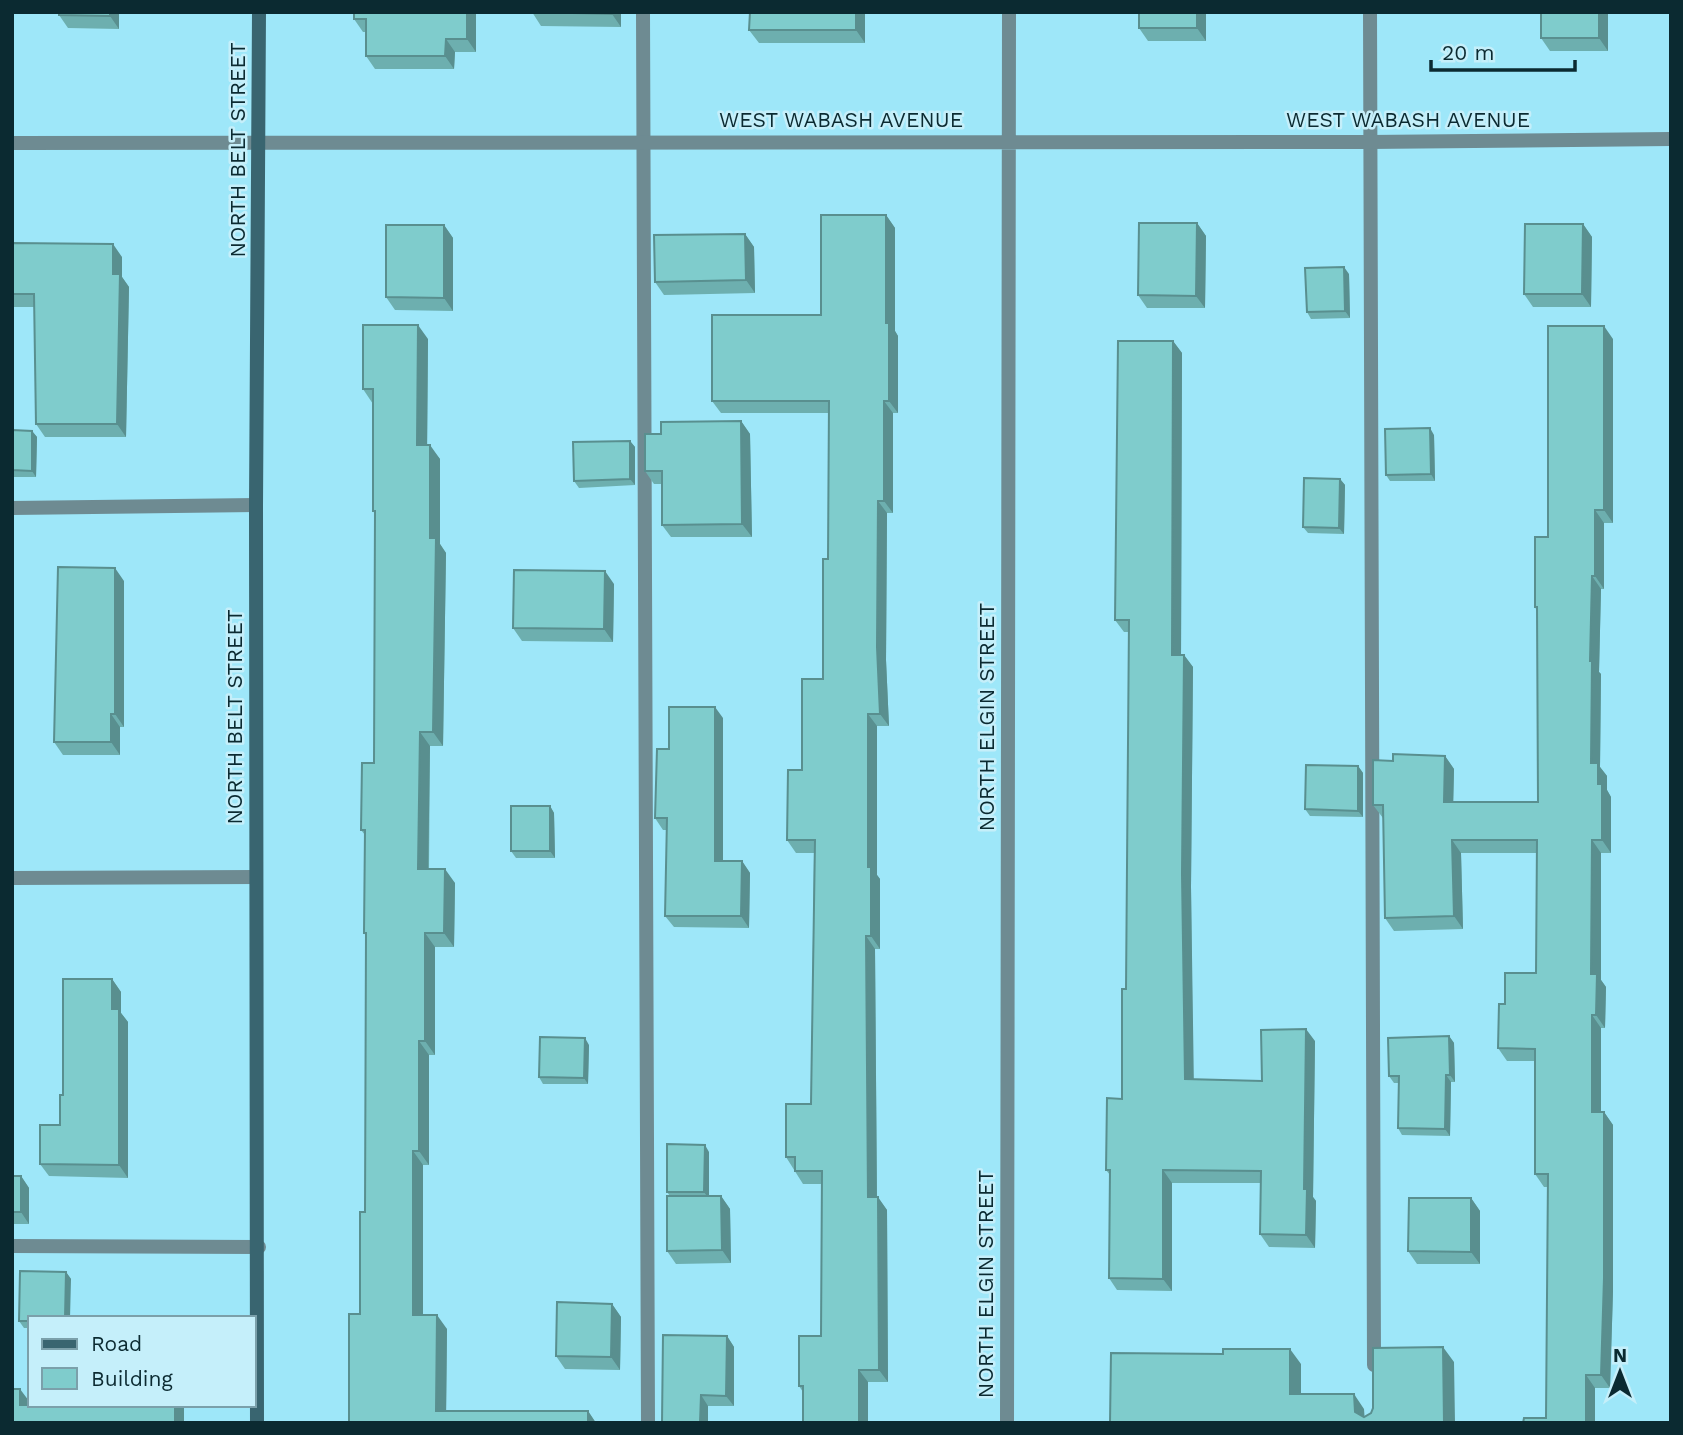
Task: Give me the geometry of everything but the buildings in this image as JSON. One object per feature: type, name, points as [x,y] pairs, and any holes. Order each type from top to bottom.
[{"type":"street","name":"NORTH BELT STREET","points":[[257,1423],[256,505],[259,12]]},
{"type":"street","points":[[643,12],[648,1423]]},
{"type":"street","name":"NORTH ELGIN STREET","points":[[1007,1423],[1009,12]]},
{"type":"street","points":[[1370,12],[1374,1381]]},
{"type":"street","name":"WEST WABASH AVENUE","points":[[12,143],[1369,142],[1671,139]]},
{"type":"street","points":[[12,508],[256,505]]},
{"type":"street","points":[[12,878],[256,877]]},
{"type":"street","points":[[12,1246],[258,1247]]}]
